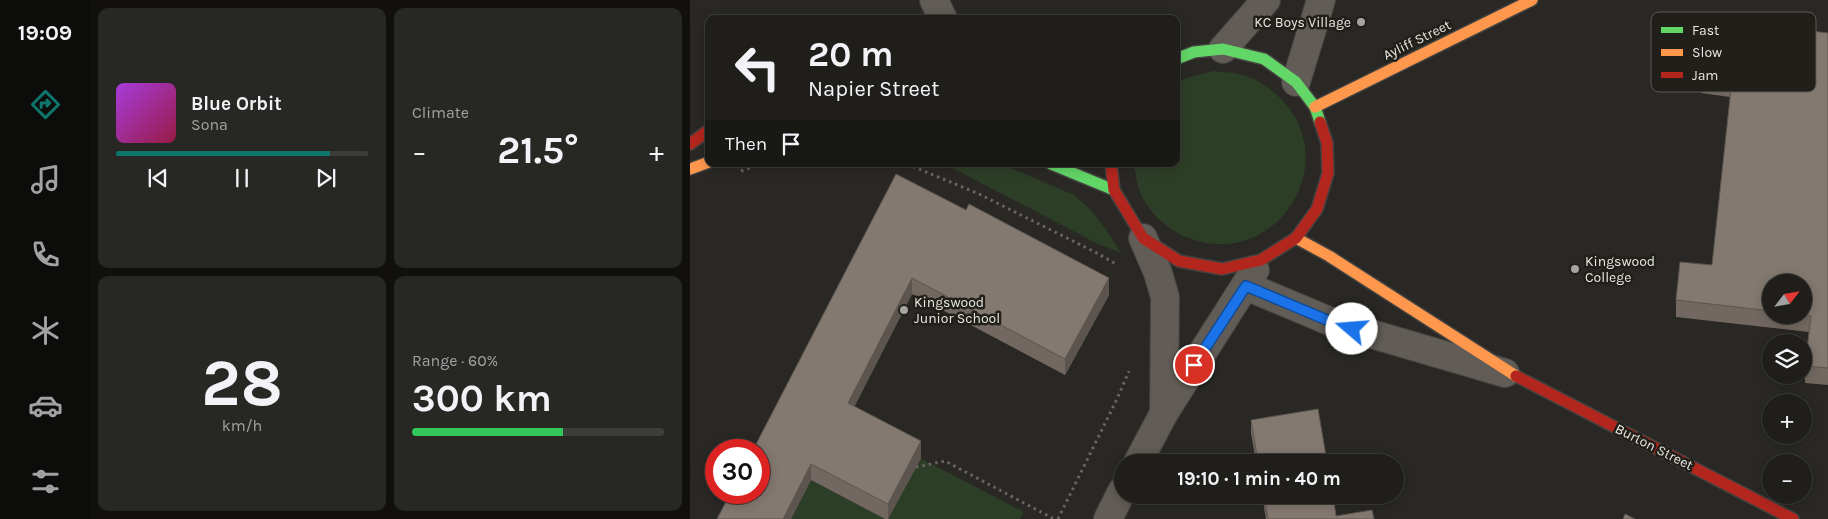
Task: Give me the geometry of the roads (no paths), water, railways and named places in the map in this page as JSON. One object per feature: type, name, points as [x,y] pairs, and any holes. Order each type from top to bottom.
[{"type":"street","points":[[934,0],[941,15]]},
{"type":"street","points":[[1223,49],[1266,0]]},
{"type":"street","points":[[1296,82],[1321,0]]},
{"type":"street","name":"Ayliff Street","points":[[1315,107],[1532,0]]},
{"type":"street","points":[[1143,238],[1179,261],[1187,263],[1222,269],[1261,260],[1296,238],[1317,209],[1328,173],[1327,144],[1315,107],[1296,82],[1264,59],[1223,49],[1180,51]]},
{"type":"street","points":[[1180,57],[1194,52]]},
{"type":"street","points":[[690,144],[705,133]]},
{"type":"street","points":[[690,169],[705,163]]},
{"type":"street","points":[[1058,167],[1114,190]]},
{"type":"street","points":[[1111,167],[1114,190],[1143,238],[1158,273],[1165,297],[1164,413]]},
{"type":"street","name":"Burton Street","points":[[1296,238],[1329,256],[1516,376],[1793,519]]},
{"type":"street","points":[[1142,454],[1164,413],[1261,260]]},
{"type":"street","name":"Burton Street","points":[[1246,286],[1334,323],[1516,376]]},
{"type":"street","points":[[1108,519],[1116,504]]},
{"type":"place","name":"KC Boys Village","points":[[1361,22]]},
{"type":"place","name":"Kingswood College","points":[[1575,269]]},
{"type":"place","name":"Kingswood Junior School","points":[[904,310]]}]
